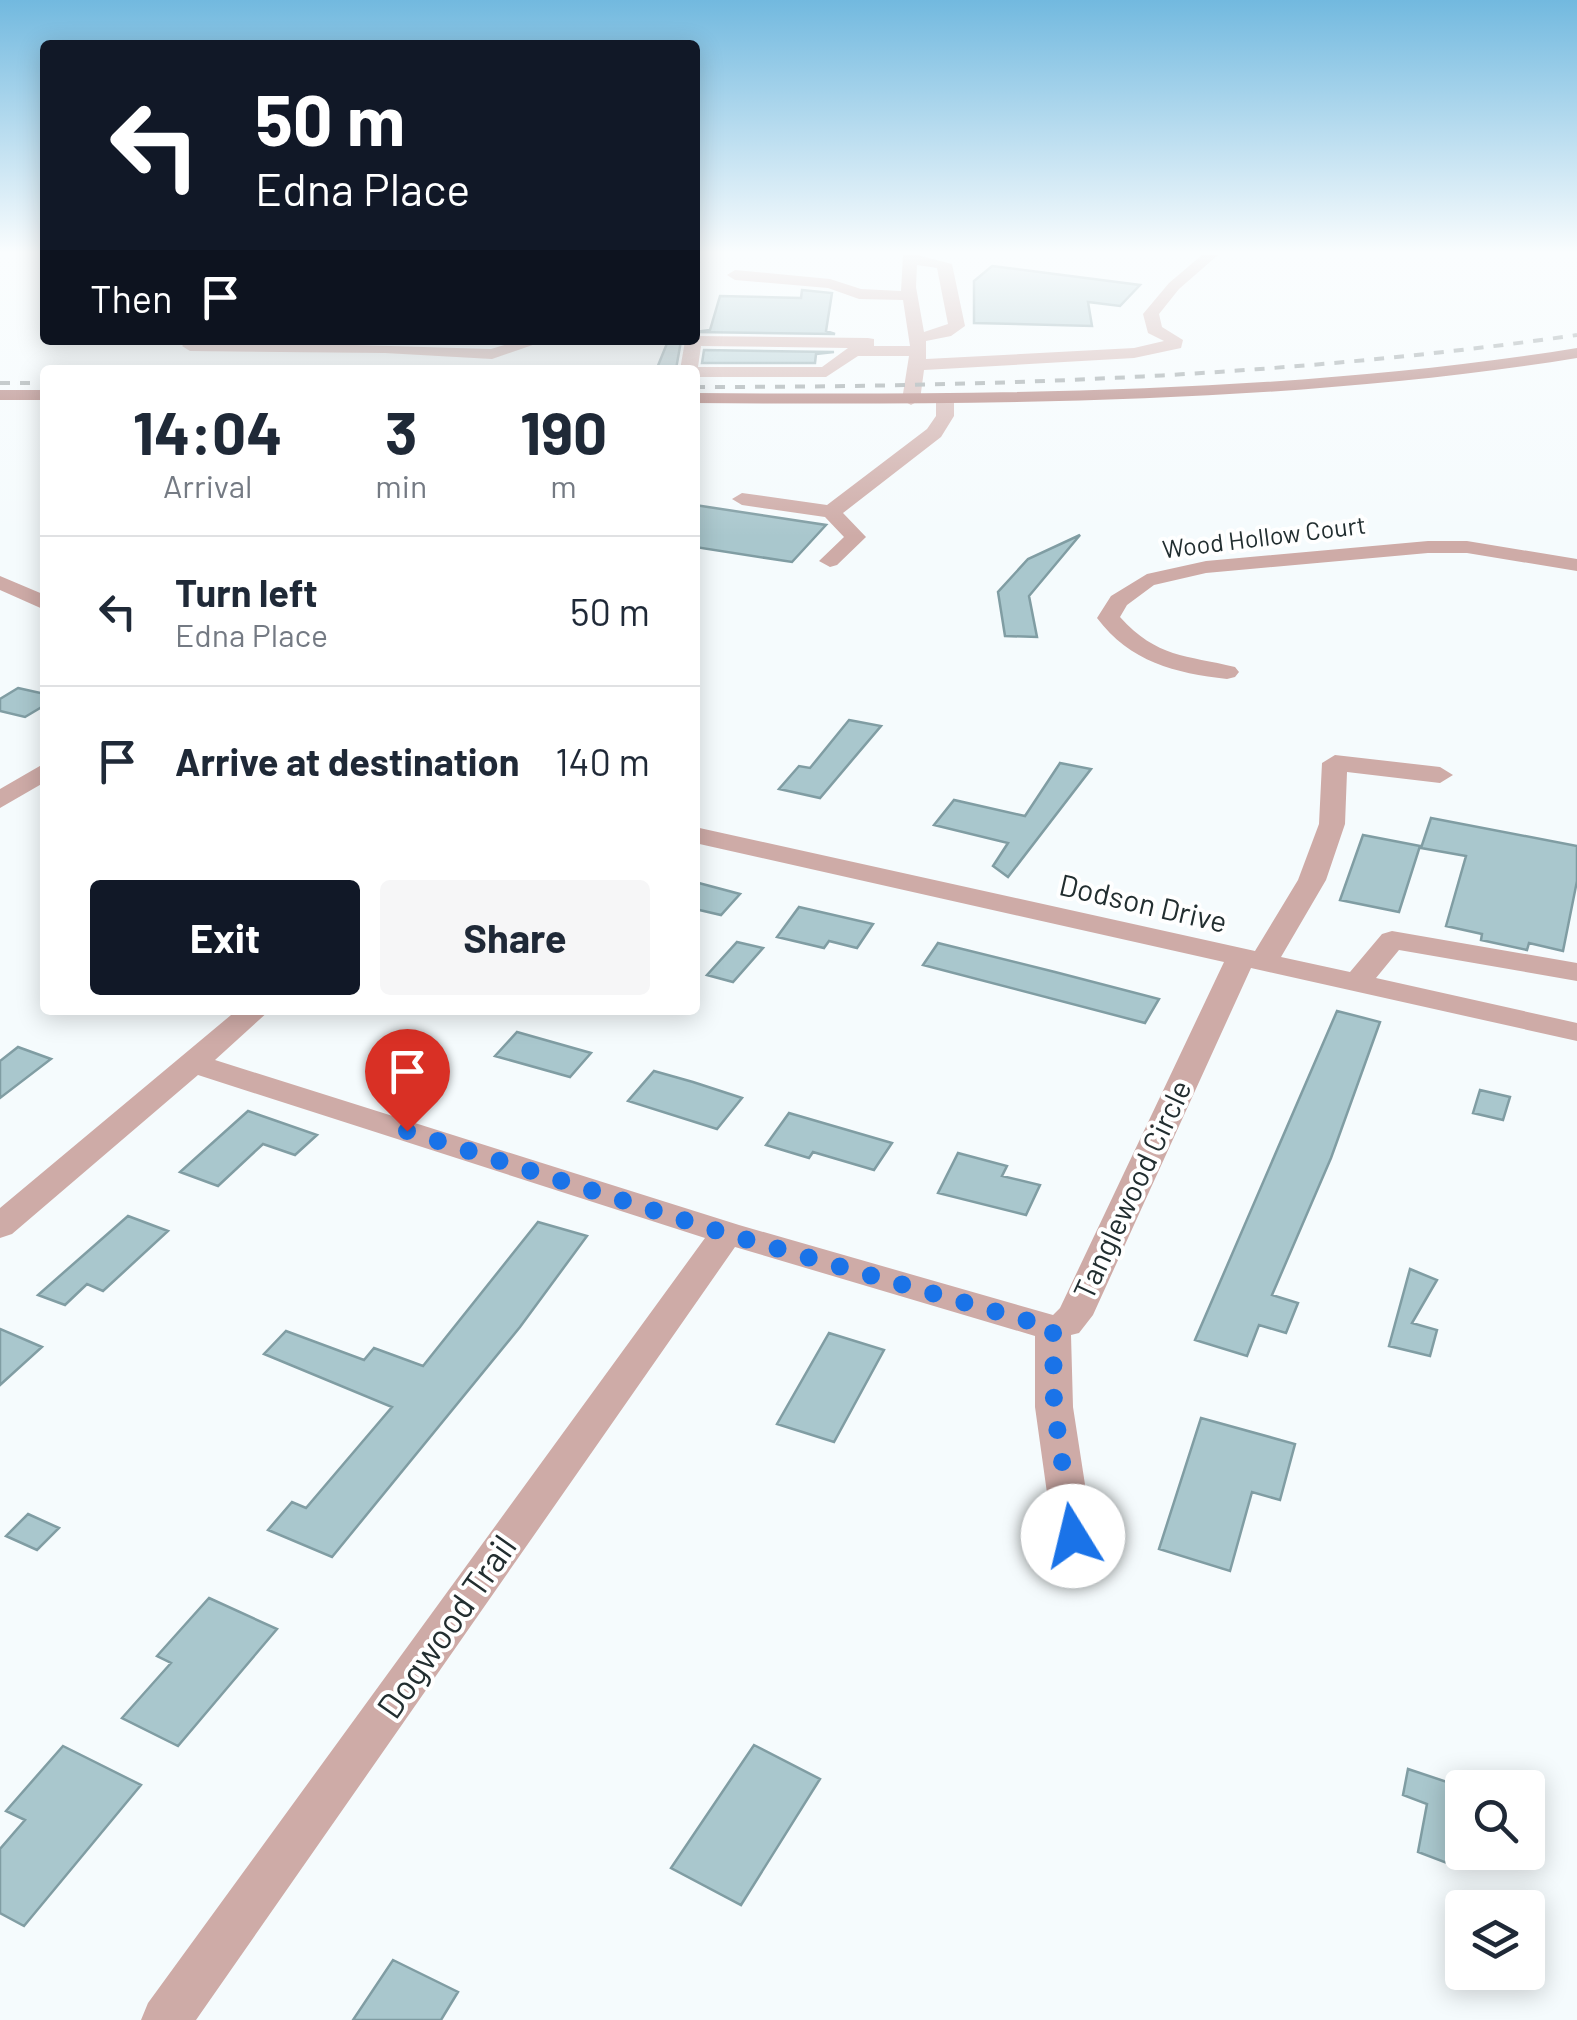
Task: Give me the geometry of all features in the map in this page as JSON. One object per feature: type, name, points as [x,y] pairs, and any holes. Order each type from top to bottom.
[{"type":"main road","points":[[700,398],[912,400],[1114,394],[1352,378],[1577,353]]},
{"type":"main road","points":[[0,395],[40,395]]},
{"type":"street","points":[[313,349],[492,354],[508,349]]},
{"type":"street","points":[[700,371],[826,372],[854,351],[1134,353],[1151,349]]},
{"type":"street","points":[[912,400],[917,351]]},
{"type":"street","points":[[831,512],[934,433],[946,416],[945,399]]},
{"type":"street","points":[[742,499],[831,512],[856,537],[830,561]]},
{"type":"street","name":"Wood Hollow Court","points":[[1227,672],[1178,667],[1124,637],[1108,618],[1119,601],[1146,580],[1206,567],[1428,547],[1467,547],[1577,566]]},
{"type":"street","points":[[0,582],[40,601]]},
{"type":"street","name":"Tanglewood Circle","points":[[1073,1536],[1054,1407],[1053,1328],[1066,1324],[1075,1315],[1251,961],[1282,925],[1312,880],[1332,824],[1335,762],[1440,775]]},
{"type":"street","points":[[0,800],[40,774]]},
{"type":"street","name":"Dodson Drive","points":[[700,835],[1577,1032]]},
{"type":"street","points":[[1356,984],[1392,940],[1577,972]]},
{"type":"street","points":[[0,1226],[248,1015]]},
{"type":"street","points":[[194,1063],[727,1234],[1053,1328]]},
{"type":"street","name":"Dogwood Trail","points":[[166,2020],[727,1234]]},
{"type":"building","points":[[665,349],[680,349],[677,365],[658,365]]},
{"type":"building","points":[[704,350],[834,352],[816,354],[815,363],[702,363]]},
{"type":"building","points":[[700,506],[826,525],[792,562],[700,548]]},
{"type":"building","points":[[1080,535],[1029,596],[1037,637],[1005,636],[998,592],[1028,559]]},
{"type":"building","points":[[18,688],[40,693],[40,708],[25,717],[0,711],[0,699]]},
{"type":"building","points":[[849,720],[881,726],[820,798],[779,789],[799,766],[810,768]]},
{"type":"building","points":[[1060,763],[1091,769],[1008,877],[993,866],[1008,843],[934,825],[954,800],[1025,816]]},
{"type":"building","points":[[1431,818],[1577,846],[1577,881],[1563,951],[1529,943],[1527,950],[1481,940],[1482,934],[1446,926],[1466,856],[1421,848]]},
{"type":"building","points":[[1363,835],[1420,846],[1399,912],[1340,900]]},
{"type":"building","points":[[700,883],[740,894],[721,915],[700,910]]},
{"type":"building","points":[[799,907],[873,924],[857,948],[829,941],[824,948],[777,937]]},
{"type":"building","points":[[737,942],[763,948],[733,982],[707,975]]},
{"type":"building","points":[[938,943],[1159,999],[1145,1023],[923,965]]},
{"type":"building","points":[[1337,1011],[1380,1022],[1331,1158],[1272,1295],[1298,1303],[1286,1333],[1259,1325],[1247,1356],[1195,1340]]},
{"type":"building","points":[[517,1032],[591,1053],[570,1077],[495,1056]]},
{"type":"building","points":[[18,1047],[51,1059],[0,1098],[0,1061]]},
{"type":"building","points":[[654,1071],[742,1098],[717,1129],[628,1101]]},
{"type":"building","points":[[1480,1090],[1510,1097],[1503,1120],[1473,1113]]},
{"type":"building","points":[[248,1111],[317,1135],[295,1155],[263,1144],[218,1186],[180,1172]]},
{"type":"building","points":[[789,1113],[892,1143],[874,1170],[813,1152],[809,1158],[766,1145]]},
{"type":"building","points":[[958,1153],[1007,1166],[1002,1176],[1040,1185],[1026,1215],[938,1193]]},
{"type":"building","points":[[128,1216],[168,1231],[103,1291],[87,1284],[65,1305],[38,1295]]},
{"type":"building","points":[[538,1222],[587,1236],[520,1327],[332,1557],[268,1530],[292,1502],[306,1508],[392,1407],[264,1354],[286,1331],[364,1360],[374,1348],[423,1366]]},
{"type":"building","points":[[1410,1269],[1437,1280],[1412,1323],[1437,1330],[1430,1356],[1389,1346]]},
{"type":"building","points":[[0,1329],[42,1347],[0,1385]]},
{"type":"building","points":[[829,1333],[884,1350],[834,1442],[777,1424]]},
{"type":"building","points":[[1201,1418],[1295,1444],[1280,1500],[1252,1492],[1230,1571],[1159,1549]]},
{"type":"building","points":[[28,1514],[59,1528],[37,1550],[6,1536]]},
{"type":"building","points":[[209,1598],[277,1629],[178,1746],[122,1718],[171,1663],[157,1656]]},
{"type":"building","points":[[754,1745],[820,1779],[741,1905],[671,1868]]},
{"type":"building","points":[[63,1746],[141,1785],[24,1926],[0,1913],[0,1849],[25,1820],[6,1811]]},
{"type":"building","points":[[1408,1769],[1445,1781],[1445,1862],[1418,1852],[1427,1804],[1403,1795]]},
{"type":"building","points":[[393,1960],[458,1992],[441,2020],[353,2020]]},
{"type":"railway","points":[[700,387],[1137,377],[1465,349]]},
{"type":"railway","points":[[0,383],[40,383]]},
{"type":"route","points":[[407,1131],[727,1234],[1053,1328],[1054,1407],[1073,1536]]}]
